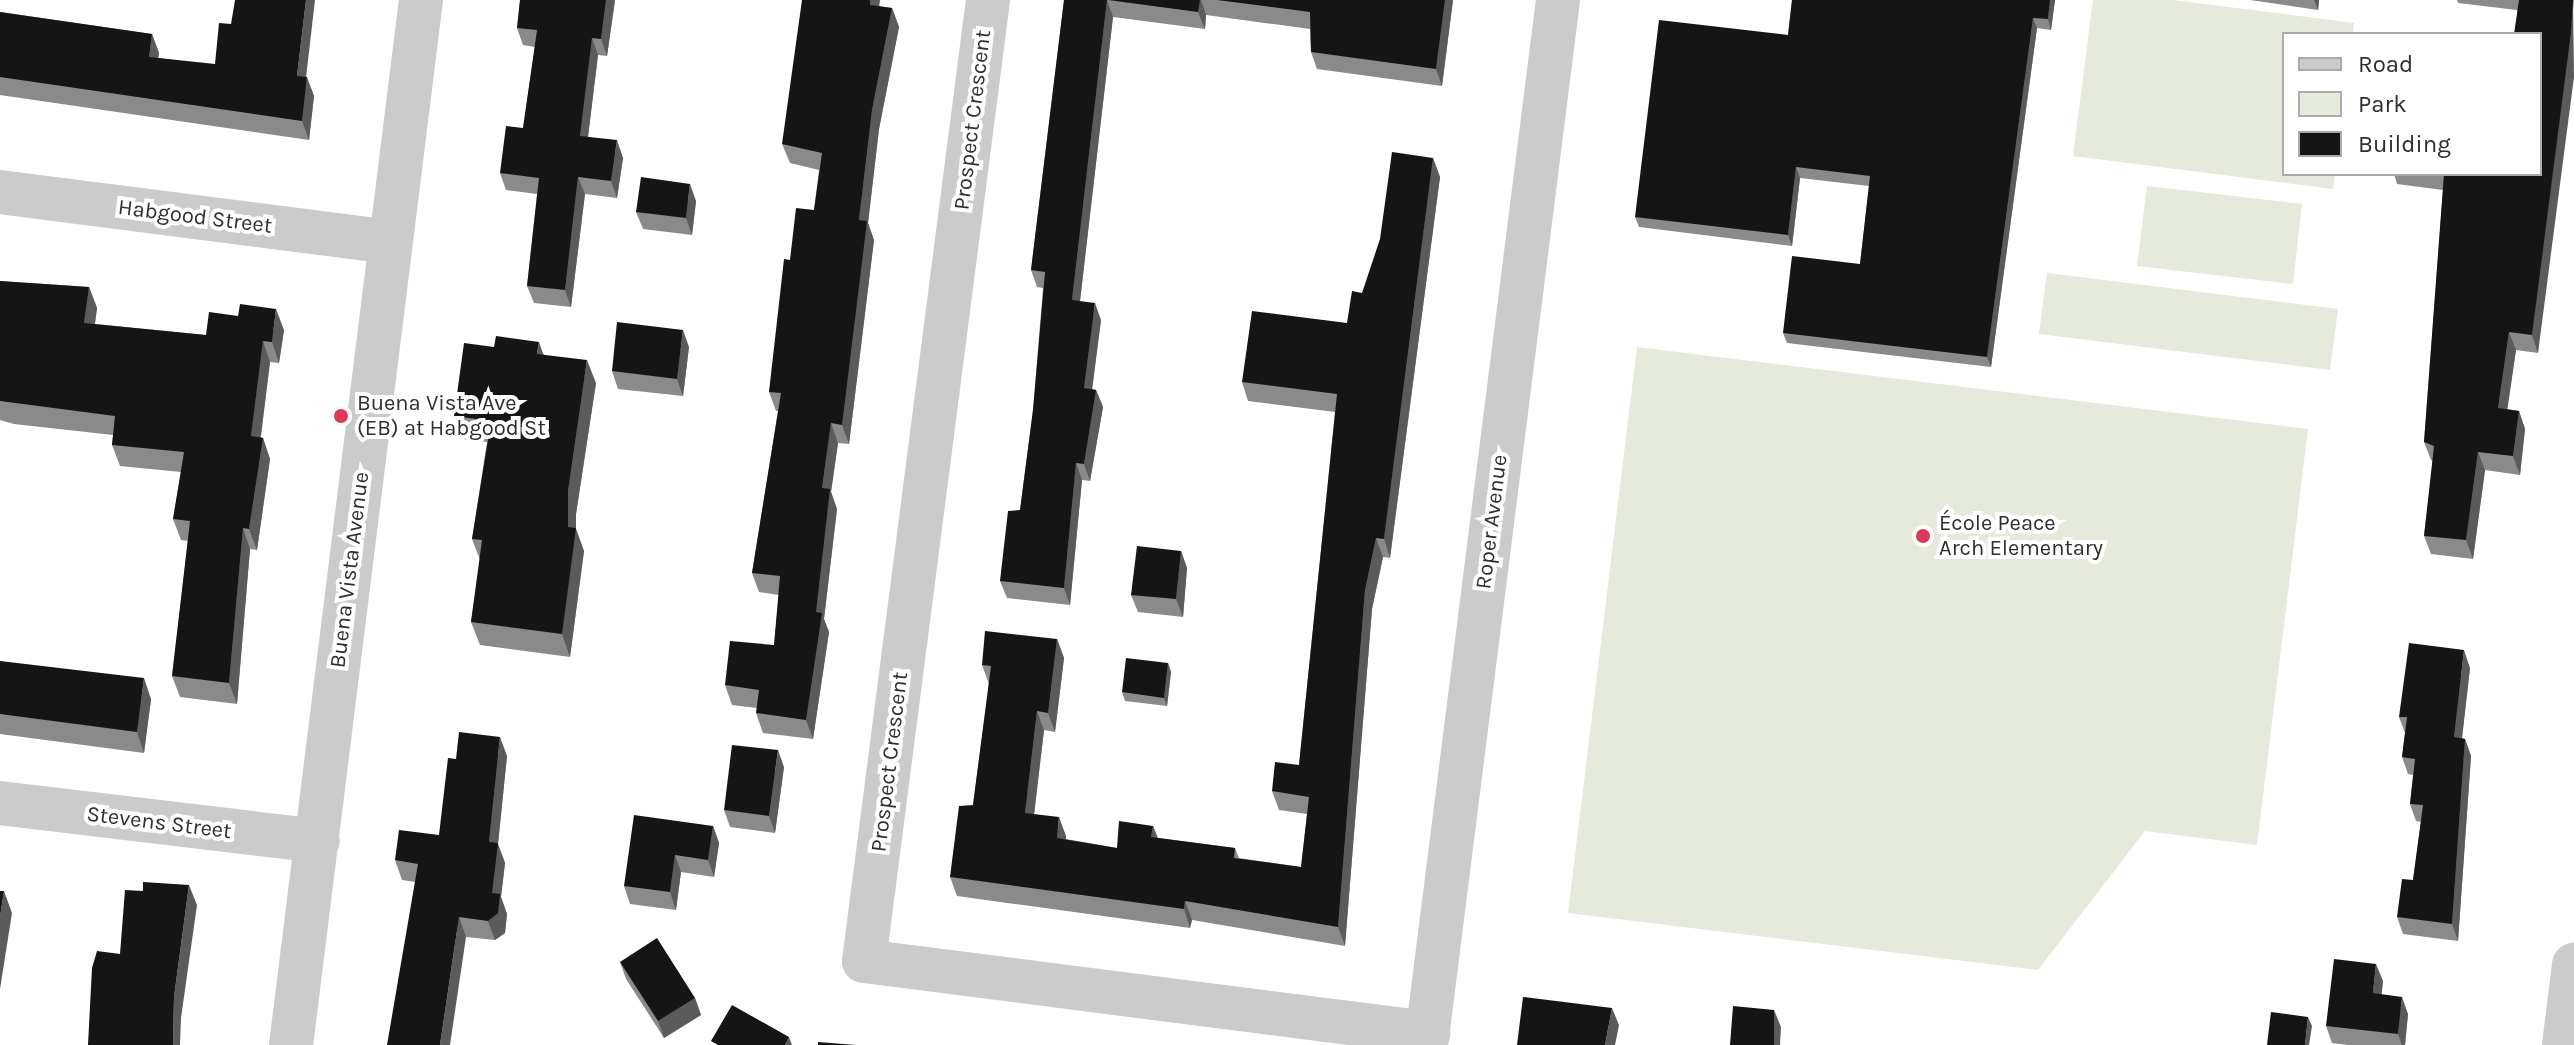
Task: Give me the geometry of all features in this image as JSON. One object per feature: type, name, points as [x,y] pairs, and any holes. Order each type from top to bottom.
[{"type":"street","name":"Buena Vista Avenue","points":[[291,1045],[421,0]]},
{"type":"street","name":"Prospect Crescent","points":[[988,0],[864,961],[1427,1039]]},
{"type":"street","name":"Roper Avenue","points":[[1427,1039],[1558,0]]},
{"type":"street","name":"Habgood Street","points":[[0,192],[390,242]]},
{"type":"street","name":"Stevens Street","points":[[0,803],[318,841]]},
{"type":"street","points":[[2564,1045],[2574,965]]},
{"type":"green space","points":[[2093,0],[2173,0],[2354,23],[2353,32],[2282,32],[2282,176],[2335,176],[2333,189],[2073,156]]},
{"type":"green space","points":[[2147,186],[2302,204],[2293,284],[2137,266]]},
{"type":"green space","points":[[2047,273],[2338,309],[2330,370],[2039,334]]},
{"type":"green space","points":[[1637,347],[2308,429],[2257,845],[2145,831],[2038,970],[1568,913]]},
{"type":"building","points":[[235,0],[306,0],[297,76],[307,77],[302,121],[0,77],[0,12],[152,34],[149,57],[215,64],[219,23],[231,24]]},
{"type":"building","points":[[520,0],[606,0],[601,39],[592,38],[580,136],[617,140],[611,181],[578,177],[565,290],[527,286],[539,178],[500,173],[506,126],[523,128],[537,30],[517,28]]},
{"type":"building","points":[[802,0],[870,0],[870,5],[892,8],[872,110],[859,220],[867,221],[842,425],[831,423],[822,488],[830,489],[816,612],[822,613],[806,720],[756,713],[759,690],[725,685],[730,641],[774,645],[780,576],[752,573],[781,393],[769,392],[784,259],[790,260],[796,208],[814,210],[822,153],[782,144]]},
{"type":"building","points":[[1064,0],[1107,0],[1072,300],[1095,303],[1084,388],[1096,390],[1084,464],[1076,463],[1064,588],[1000,581],[1008,511],[1020,510],[1033,410],[1045,272],[1031,270]]},
{"type":"building","points":[[1108,0],[1200,0],[1198,12]]},
{"type":"building","points":[[1217,0],[1445,0],[1436,69],[1311,52],[1310,12]]},
{"type":"building","points":[[1792,0],[2050,0],[2048,19],[2033,18],[1987,357],[1783,333],[1792,256],[1860,264],[1870,176],[1796,167],[1788,235],[1635,217],[1659,20],[1788,35]]},
{"type":"building","points":[[2519,0],[2573,0],[2532,335],[2509,332],[2498,408],[2519,411],[2513,456],[2478,452],[2466,540],[2424,536],[2434,446],[2424,442],[2444,176],[2542,176],[2542,32],[2514,32]]},
{"type":"building","points":[[1392,152],[1433,158],[1384,539],[1376,538],[1365,590],[1338,927],[1185,901],[1184,909],[950,877],[959,806],[973,805],[991,666],[982,665],[985,631],[1057,639],[1048,713],[1037,711],[1025,813],[1059,817],[1057,838],[1117,848],[1119,821],[1153,826],[1151,837],[1235,848],[1234,858],[1301,867],[1309,797],[1272,791],[1275,762],[1299,765],[1337,394],[1242,382],[1252,311],[1347,323],[1352,291],[1362,293],[1380,239]]},
{"type":"building","points":[[641,177],[690,184],[686,218],[636,212]]},
{"type":"building","points":[[0,281],[89,287],[84,323],[206,335],[209,312],[238,316],[240,304],[276,309],[272,342],[263,341],[251,436],[263,438],[249,529],[243,528],[229,683],[172,676],[190,521],[173,519],[184,452],[112,445],[115,416],[0,401]]},
{"type":"building","points":[[617,322],[683,330],[677,379],[612,371]]},
{"type":"building","points":[[496,336],[539,342],[537,354],[587,360],[568,491],[568,527],[576,528],[562,634],[471,622],[482,540],[472,539],[491,421],[454,416],[464,343],[494,347]]},
{"type":"building","points":[[1137,546],[1181,551],[1176,599],[1131,595]]},
{"type":"building","points":[[2409,643],[2464,650],[2454,737],[2465,739],[2452,924],[2397,917],[2402,879],[2413,880],[2423,805],[2410,804],[2415,759],[2402,757],[2407,717],[2399,717]]},
{"type":"building","points":[[1126,658],[1168,663],[1164,698],[1122,692]]},
{"type":"building","points":[[0,661],[144,678],[137,732],[0,714]]},
{"type":"building","points":[[459,732],[500,737],[489,842],[498,843],[492,893],[500,894],[498,913],[488,921],[459,917],[440,1045],[387,1045],[418,864],[395,860],[399,830],[439,835],[448,758],[456,759]]},
{"type":"building","points":[[732,745],[778,750],[769,816],[724,810]]},
{"type":"building","points":[[634,815],[713,826],[708,860],[675,855],[670,892],[624,886]]},
{"type":"building","points":[[143,882],[189,885],[174,997],[173,1045],[88,1045],[92,968],[97,951],[120,954],[125,890],[143,891]]},
{"type":"building","points":[[0,891],[4,891],[0,917]]},
{"type":"building","points":[[657,938],[695,998],[658,1021],[620,962]]},
{"type":"building","points":[[2334,959],[2376,964],[2373,993],[2402,997],[2398,1034],[2326,1026]]},
{"type":"building","points":[[1523,997],[1612,1008],[1605,1045],[1517,1045]]},
{"type":"building","points":[[732,1005],[789,1037],[785,1045],[718,1045],[711,1041]]},
{"type":"building","points":[[1733,1006],[1774,1010],[1774,1045],[1730,1045]]},
{"type":"building","points":[[2271,1012],[2308,1017],[2305,1045],[2267,1045]]},
{"type":"building","points":[[818,1042],[856,1045],[818,1045]]},
{"type":"place","name":"Buena Vista Ave (EB) at Habgood St","points":[[341,416]]},
{"type":"place","name":"École Peace Arch Elementary","points":[[1923,536]]}]
